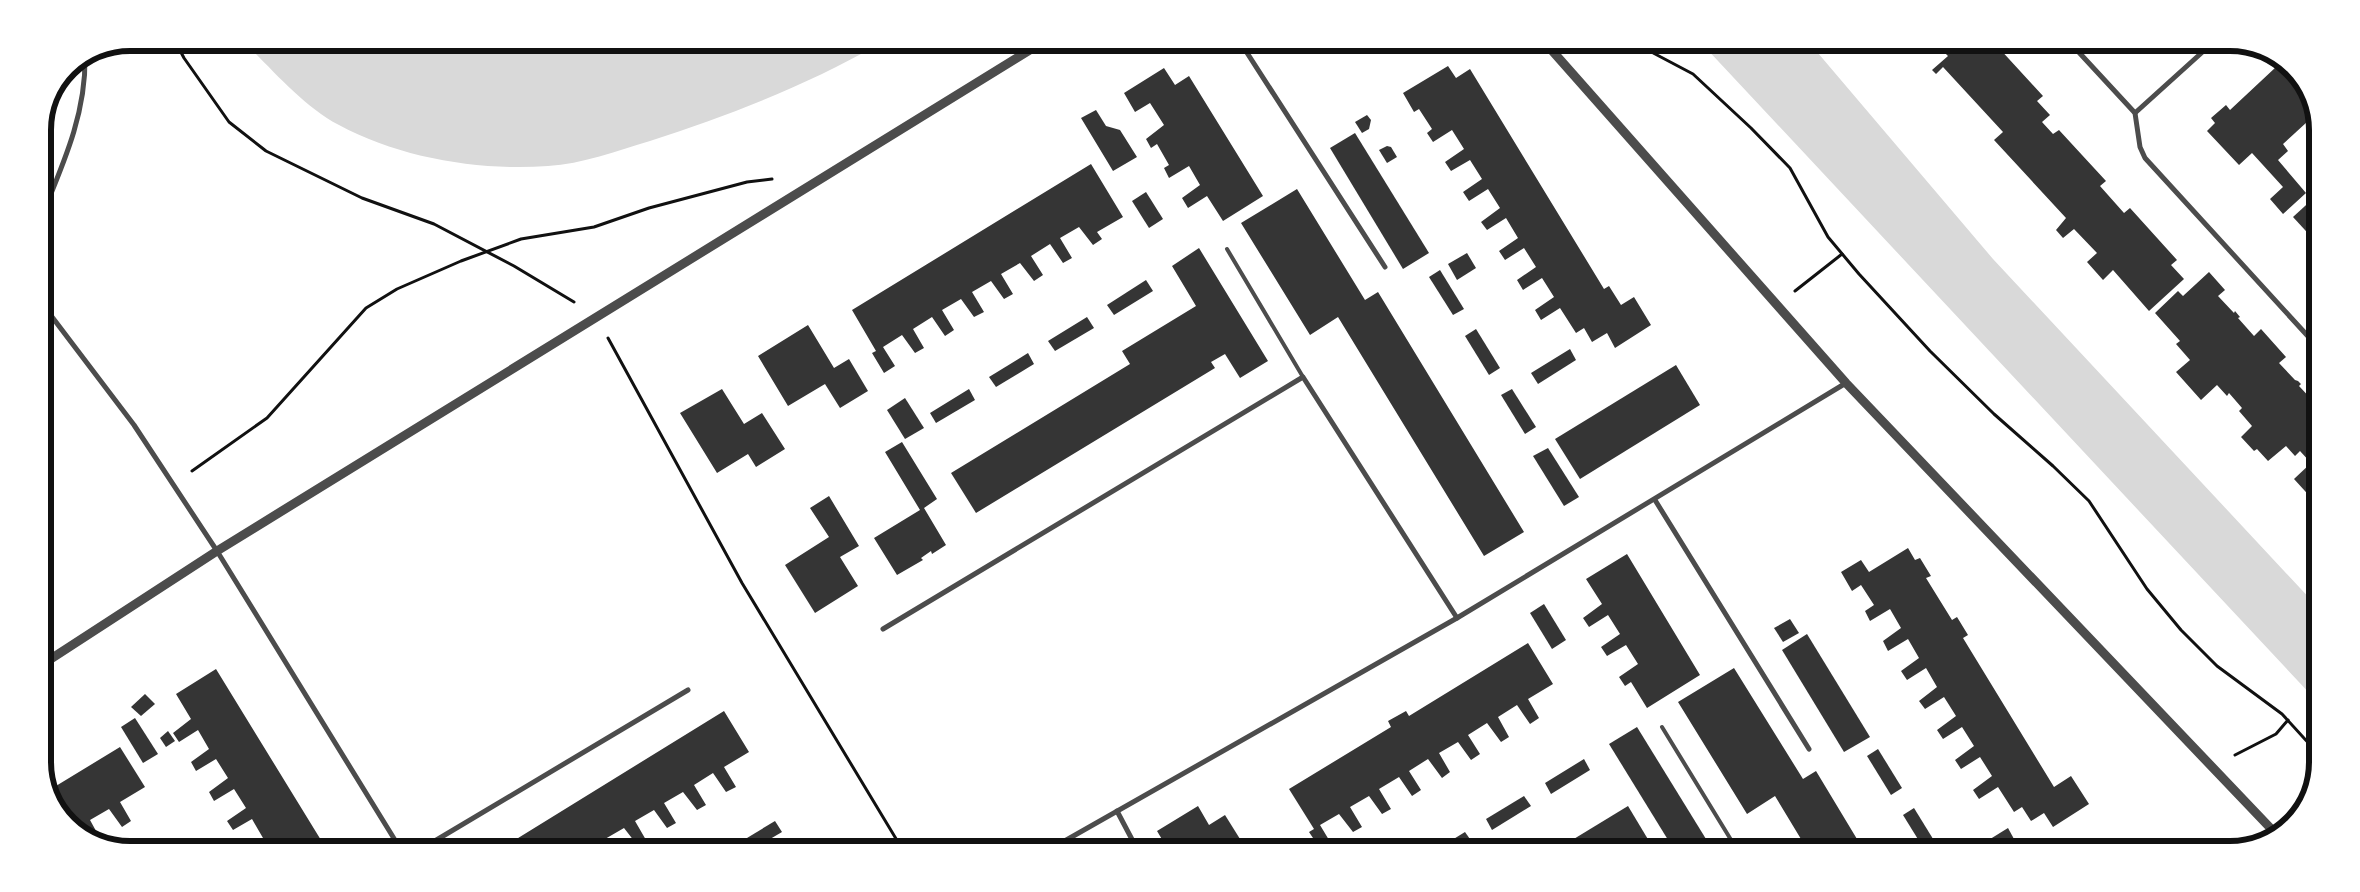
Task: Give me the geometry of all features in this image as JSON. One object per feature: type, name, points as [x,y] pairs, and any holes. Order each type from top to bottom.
[{"type":"street","points":[[51,659],[217,551],[1027,51]]},
{"type":"street","points":[[1246,51],[1385,267]]},
{"type":"street","points":[[1552,51],[1846,383],[2271,829]]},
{"type":"street","points":[[2078,51],[2135,113],[2140,147],[2145,158],[2309,337]]},
{"type":"street","points":[[2135,113],[2204,51]]},
{"type":"street","points":[[51,192],[77,124],[85,81],[85,66]]},
{"type":"street","points":[[51,316],[134,425],[217,551],[396,841]]},
{"type":"street","points":[[883,629],[1303,377],[1457,618]]},
{"type":"street","points":[[1064,841],[1457,618],[1846,383]]},
{"type":"street","points":[[1655,500],[1809,749]]},
{"type":"street","points":[[436,841],[688,690]]},
{"type":"street","points":[[1117,811],[1133,841]]},
{"type":"lane","points":[[1227,250],[1303,377]]},
{"type":"lane","points":[[1662,726],[1732,841]]},
{"type":"path","points":[[180,51],[229,122],[266,151],[362,198],[434,224],[514,266],[597,317],[742,583],[898,841]]},
{"type":"path","points":[[1649,51],[1693,74],[1752,128],[1790,168],[1828,238],[1842,254],[1930,351],[1994,414],[2089,501],[2147,589],[2181,630],[2216,666],[2288,720],[2309,744]]},
{"type":"path","points":[[173,484],[267,418],[366,308],[397,289],[521,239],[594,227],[650,208],[747,182],[776,178]]},
{"type":"path","points":[[1778,305],[1842,254]]},
{"type":"path","points":[[2211,766],[2276,734],[2288,720]]},
{"type":"shaded area","points":[[253,51],[866,51],[796,86],[680,131],[587,160],[548,166],[522,167],[468,164],[414,154],[388,146],[339,125],[313,108]]},
{"type":"shaded area","points":[[1709,51],[1816,51],[1993,259],[2309,598],[2309,693]]},
{"type":"building","points":[[1943,51],[2002,51],[2043,96],[2037,101],[2050,115],[2042,122],[2053,134],[2059,130],[2106,181],[2100,186],[2124,213],[2130,208],[2177,260],[2171,265],[2184,279],[2149,311],[2113,270],[2103,280],[2087,262],[2097,253],[2074,229],[2063,238],[2056,230],[2066,218],[1994,140],[2003,132],[1943,67],[1936,74],[1932,70],[1948,56]]},
{"type":"building","points":[[1448,66],[1456,78],[1470,69],[1604,289],[1609,286],[1621,305],[1634,297],[1651,325],[1615,348],[1607,333],[1592,342],[1584,328],[1576,333],[1560,308],[1541,320],[1535,310],[1554,297],[1542,278],[1523,290],[1517,280],[1536,267],[1524,248],[1505,260],[1499,251],[1518,238],[1506,218],[1487,230],[1481,222],[1500,208],[1488,189],[1469,201],[1463,192],[1482,179],[1470,160],[1451,171],[1445,162],[1464,149],[1452,130],[1433,142],[1427,133],[1432,129],[1419,109],[1414,112],[1403,93]]},
{"type":"building","points":[[2276,67],[2286,74],[2301,95],[2309,124],[2307,122],[2283,144],[2288,151],[2278,160],[2306,193],[2283,214],[2270,199],[2283,187],[2252,153],[2239,165],[2207,131],[2215,123],[2211,118],[2226,105],[2230,110]]},
{"type":"building","points":[[1164,68],[1175,85],[1189,76],[1263,196],[1223,221],[1207,196],[1188,208],[1182,198],[1200,185],[1189,166],[1169,178],[1164,168],[1169,165],[1157,144],[1151,148],[1146,139],[1164,125],[1150,103],[1135,112],[1124,93]]},
{"type":"building","points":[[1096,110],[1106,126],[1120,130],[1137,157],[1113,171],[1081,118]]},
{"type":"building","points":[[1367,115],[1371,120],[1369,129],[1362,133],[1355,122]]},
{"type":"building","points":[[1355,133],[1429,253],[1403,269],[1330,148]]},
{"type":"building","points":[[1387,146],[1391,147],[1397,157],[1387,163],[1379,150]]},
{"type":"building","points":[[1091,164],[1123,217],[1097,232],[1102,239],[1093,245],[1079,227],[1060,238],[1072,258],[1063,263],[1050,244],[1031,256],[1043,275],[1034,281],[1020,263],[1001,274],[1013,294],[1004,299],[991,281],[972,292],[984,312],[974,317],[961,299],[942,310],[954,330],[945,336],[932,317],[913,329],[924,348],[915,353],[902,335],[883,347],[895,366],[884,373],[872,353],[876,351],[852,310]]},
{"type":"building","points":[[1297,189],[1365,300],[1378,292],[1524,532],[1484,556],[1338,317],[1310,335],[1241,223]]},
{"type":"building","points":[[1146,192],[1163,219],[1149,228],[1132,201]]},
{"type":"building","points":[[2309,202],[2309,234],[2293,217]]},
{"type":"building","points":[[1199,248],[1268,361],[1240,378],[1225,354],[1211,362],[1215,368],[976,513],[951,473],[1130,364],[1122,351],[1196,306],[1172,266]]},
{"type":"building","points":[[1467,253],[1476,268],[1457,280],[1448,264]]},
{"type":"building","points":[[1440,270],[1464,309],[1453,315],[1429,277]]},
{"type":"building","points":[[2209,272],[2225,290],[2218,296],[2234,313],[2235,311],[2240,317],[2238,318],[2254,336],[2261,329],[2286,357],[2279,363],[2301,384],[2299,386],[2309,397],[2309,461],[2300,451],[2295,456],[2286,446],[2268,461],[2257,449],[2254,451],[2241,437],[2252,426],[2239,411],[2242,408],[2229,393],[2227,396],[2217,385],[2201,400],[2176,372],[2190,360],[2176,344],[2180,341],[2155,313],[2178,291],[2183,296]]},
{"type":"building","points":[[1146,280],[1153,291],[1114,315],[1107,305]]},
{"type":"building","points":[[1087,317],[1094,328],[1055,351],[1048,341]]},
{"type":"building","points":[[808,325],[834,368],[849,359],[868,391],[840,408],[825,384],[788,406],[758,356]]},
{"type":"building","points":[[1476,329],[1500,368],[1489,375],[1465,336]]},
{"type":"building","points":[[1570,349],[1576,360],[1538,384],[1531,373]]},
{"type":"building","points":[[1028,353],[1034,364],[996,387],[989,377]]},
{"type":"building","points":[[1676,365],[1700,405],[1580,479],[1555,439]]},
{"type":"building","points":[[722,389],[744,424],[762,413],[785,449],[756,467],[748,454],[717,473],[680,413]]},
{"type":"building","points":[[969,389],[975,400],[936,423],[930,413]]},
{"type":"building","points":[[1512,389],[1536,427],[1525,434],[1501,395]]},
{"type":"building","points":[[905,398],[924,428],[905,439],[887,410]]},
{"type":"building","points":[[902,442],[937,499],[924,508],[946,545],[932,554],[931,551],[921,558],[923,560],[897,575],[874,538],[920,510],[885,452]]},
{"type":"building","points":[[1548,448],[1579,497],[1564,506],[1533,456]]},
{"type":"building","points":[[2309,465],[2309,495],[2294,479]]},
{"type":"building","points":[[829,496],[859,546],[840,557],[858,586],[815,613],[785,565],[829,537],[810,508]]},
{"type":"building","points":[[1908,548],[1915,560],[1920,558],[1931,576],[1926,578],[1952,620],[1957,617],[1968,635],[1963,638],[2054,787],[2071,776],[2089,804],[2053,827],[2044,813],[2031,821],[2022,807],[2014,812],[1998,787],[1979,799],[1973,790],[1992,776],[1980,757],[1961,769],[1955,760],[1974,746],[1962,727],[1943,739],[1937,730],[1956,716],[1944,697],[1925,709],[1919,701],[1937,687],[1926,668],[1907,680],[1901,671],[1919,658],[1908,639],[1888,651],[1883,641],[1901,628],[1890,609],[1870,621],[1865,611],[1874,605],[1861,585],[1852,591],[1841,572],[1861,560],[1869,572]]},
{"type":"building","points":[[1627,554],[1700,675],[1647,708],[1631,682],[1625,686],[1619,677],[1638,664],[1626,645],[1607,656],[1601,647],[1620,634],[1608,615],[1589,627],[1583,618],[1602,604],[1586,579]]},
{"type":"building","points":[[1544,604],[1566,640],[1552,649],[1530,613]]},
{"type":"building","points":[[1790,619],[1799,633],[1783,642],[1774,628]]},
{"type":"building","points":[[1807,634],[1870,737],[1844,752],[1782,650]]},
{"type":"building","points":[[1528,643],[1553,684],[1528,699],[1539,718],[1530,724],[1517,705],[1498,717],[1509,737],[1501,742],[1487,723],[1468,735],[1480,754],[1471,760],[1458,742],[1439,753],[1450,772],[1442,778],[1428,759],[1409,771],[1421,790],[1412,796],[1399,777],[1379,789],[1391,809],[1382,814],[1369,796],[1350,807],[1362,827],[1353,832],[1339,814],[1320,825],[1330,841],[1315,841],[1309,832],[1314,829],[1289,789],[1391,727],[1388,721],[1406,711],[1409,716]]},
{"type":"building","points":[[1734,668],[1803,779],[1816,771],[1858,841],[1802,841],[1775,796],[1747,814],[1678,702]]},
{"type":"building","points":[[216,669],[322,841],[259,841],[263,838],[252,819],[233,830],[227,821],[246,808],[234,789],[214,801],[209,792],[228,778],[216,759],[196,771],[191,762],[209,749],[198,730],[179,742],[173,733],[191,719],[176,694]]},
{"type":"building","points":[[145,694],[155,704],[141,716],[131,707]]},
{"type":"building","points":[[724,711],[749,752],[724,767],[736,787],[726,792],[713,773],[694,785],[706,805],[697,810],[683,792],[664,803],[676,823],[667,828],[654,810],[635,821],[646,840],[645,841],[634,841],[624,828],[605,839],[606,841],[513,841]]},
{"type":"building","points":[[135,718],[158,754],[143,763],[121,727]]},
{"type":"building","points":[[1637,727],[1706,839],[1702,841],[1669,841],[1609,744]]},
{"type":"building","points":[[168,731],[175,741],[166,747],[160,738]]},
{"type":"building","points":[[120,747],[145,787],[120,802],[131,821],[122,827],[109,809],[90,820],[97,833],[74,818],[62,801],[55,786]]},
{"type":"building","points":[[1878,749],[1902,788],[1891,795],[1867,756]]},
{"type":"building","points":[[1584,759],[1590,770],[1551,794],[1545,783]]},
{"type":"building","points":[[1524,796],[1531,806],[1492,830],[1486,819]]},
{"type":"building","points":[[1198,806],[1209,825],[1225,815],[1241,841],[1163,841],[1157,831]]},
{"type":"building","points":[[1628,806],[1649,841],[1570,841]]},
{"type":"building","points":[[1914,808],[1934,841],[1919,841],[1903,815]]},
{"type":"building","points":[[775,821],[782,832],[767,841],[742,841]]},
{"type":"building","points":[[2008,828],[2014,839],[2011,841],[1987,841]]},
{"type":"building","points":[[1465,832],[1471,841],[1450,841]]}]
